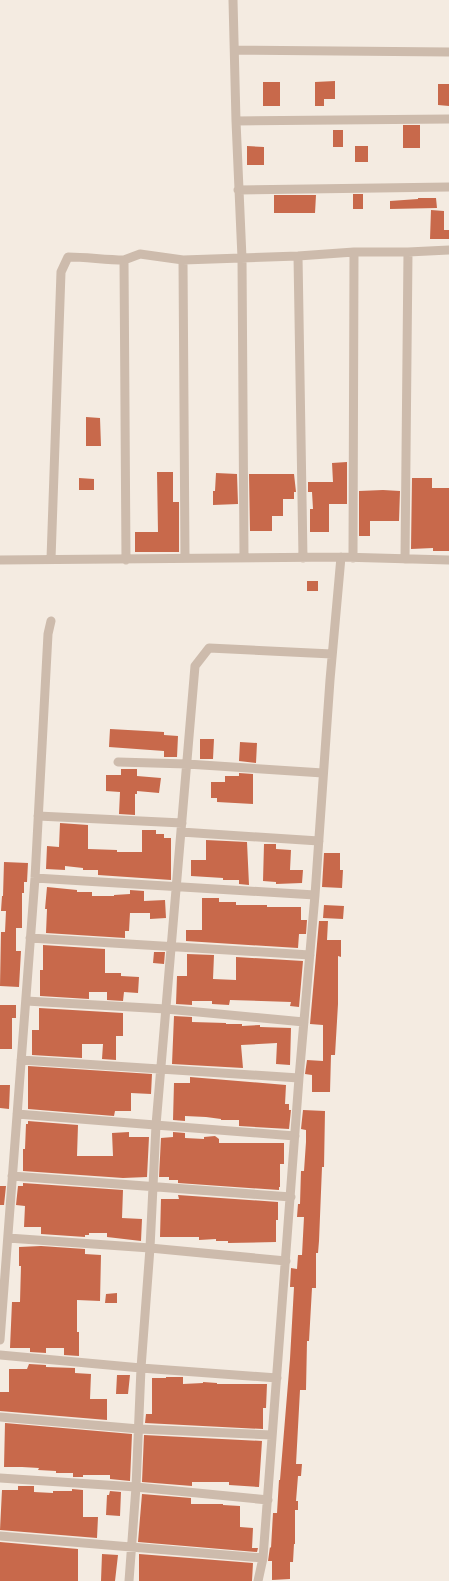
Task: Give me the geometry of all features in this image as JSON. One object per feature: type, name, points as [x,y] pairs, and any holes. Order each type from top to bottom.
[{"type":"street","points":[[233,0],[238,190],[242,258],[244,558]]},
{"type":"street","points":[[235,50],[449,52]]},
{"type":"street","points":[[236,120],[449,119]]},
{"type":"street","points":[[238,190],[449,186]]},
{"type":"street","points":[[52,559],[61,272],[68,257],[124,260],[140,254],[183,260],[298,256],[354,252],[449,250]]},
{"type":"street","points":[[353,558],[354,252]]},
{"type":"street","points":[[405,559],[408,252]]},
{"type":"street","points":[[298,256],[303,558]]},
{"type":"street","points":[[124,260],[126,560]]},
{"type":"street","points":[[183,260],[185,558]]},
{"type":"street","points":[[258,1581],[263,1558],[268,1500],[296,1136],[299,1078],[316,896],[332,654],[341,557]]},
{"type":"street","points":[[0,560],[341,557],[449,560]]},
{"type":"street","points":[[0,1340],[35,878],[48,634],[51,621]]},
{"type":"street","points":[[129,1581],[136,1487],[141,1368],[150,1248],[156,1125],[195,666],[209,648],[332,654]]},
{"type":"street","points":[[118,762],[187,764],[324,773]]},
{"type":"street","points":[[38,816],[319,841]]},
{"type":"street","points":[[35,878],[316,896]]},
{"type":"street","points":[[30,938],[310,956]]},
{"type":"street","points":[[26,1001],[166,1009],[304,1022]]},
{"type":"street","points":[[21,1060],[299,1078]]},
{"type":"street","points":[[17,1114],[296,1136]]},
{"type":"street","points":[[12,1176],[291,1197]]},
{"type":"street","points":[[8,1238],[150,1248],[286,1261]]},
{"type":"street","points":[[0,1355],[141,1368],[277,1378]]},
{"type":"street","points":[[0,1417],[139,1429],[272,1434]]},
{"type":"street","points":[[0,1478],[136,1487],[268,1500]]},
{"type":"street","points":[[0,1536],[263,1558]]},
{"type":"building","points":[[335,81],[335,99],[324,99],[324,106],[315,106],[315,82]]},
{"type":"building","points":[[263,82],[280,82],[280,106],[263,106]]},
{"type":"building","points":[[438,84],[449,84],[449,106],[438,105]]},
{"type":"building","points":[[403,125],[420,125],[420,148],[403,148]]},
{"type":"building","points":[[333,130],[343,130],[343,147],[333,147]]},
{"type":"building","points":[[247,146],[264,147],[264,165],[247,165]]},
{"type":"building","points":[[355,146],[368,146],[368,162],[355,162]]},
{"type":"building","points":[[353,194],[363,194],[363,209],[353,209]]},
{"type":"building","points":[[274,195],[316,195],[315,213],[274,213]]},
{"type":"building","points":[[436,198],[437,208],[390,209],[390,201]]},
{"type":"building","points":[[431,210],[444,211],[444,230],[449,230],[449,239],[430,239]]},
{"type":"building","points":[[86,417],[100,418],[101,446],[86,446]]},
{"type":"building","points":[[347,462],[347,504],[329,504],[329,532],[310,532],[310,509],[313,509],[312,492],[308,492],[308,482],[333,482],[332,463]]},
{"type":"building","points":[[157,472],[173,472],[173,502],[179,502],[179,552],[135,552],[135,532],[158,532]]},
{"type":"building","points":[[216,473],[237,474],[238,504],[213,505],[213,491],[215,491]]},
{"type":"building","points":[[249,474],[294,474],[296,492],[294,492],[294,499],[283,499],[283,516],[272,516],[272,531],[250,531]]},
{"type":"building","points":[[79,478],[94,479],[94,490],[79,490]]},
{"type":"building","points":[[412,478],[432,478],[432,488],[449,488],[449,551],[433,551],[433,548],[411,549]]},
{"type":"building","points":[[359,491],[400,491],[399,521],[370,521],[370,536],[359,536]]},
{"type":"building","points":[[307,581],[318,581],[318,591],[307,591]]},
{"type":"building","points":[[110,729],[164,732],[164,735],[178,736],[177,757],[164,757],[164,751],[109,747]]},
{"type":"building","points":[[200,739],[214,739],[213,759],[200,759]]},
{"type":"building","points":[[240,742],[257,743],[256,763],[239,761]]},
{"type":"building","points":[[121,769],[137,769],[137,776],[161,778],[159,793],[137,791],[137,794],[135,794],[135,815],[119,814],[120,792],[106,791],[106,775],[121,775]]},
{"type":"building","points":[[239,773],[253,774],[253,804],[217,802],[217,798],[211,798],[211,782],[225,782],[225,776],[239,776]]},
{"type":"building","points":[[60,823],[88,825],[88,849],[117,850],[117,852],[142,852],[142,830],[156,830],[156,834],[164,834],[164,838],[171,838],[171,880],[98,875],[98,870],[83,870],[83,868],[65,866],[65,870],[46,869],[47,846],[59,847]]},
{"type":"building","points":[[206,840],[247,842],[249,885],[239,884],[239,880],[223,880],[223,878],[191,876],[191,860],[206,860]]},
{"type":"building","points":[[264,844],[276,844],[276,849],[291,850],[290,870],[303,870],[302,883],[276,884],[276,882],[263,881]]},
{"type":"building","points":[[324,853],[340,853],[340,870],[343,870],[342,888],[322,887]]},
{"type":"building","points":[[4,862],[28,863],[27,882],[24,882],[24,893],[22,893],[22,928],[16,928],[16,951],[21,951],[19,987],[0,986],[1,932],[5,932],[6,911],[1,911]]},
{"type":"building","points":[[47,887],[77,890],[77,892],[92,892],[92,896],[130,894],[130,890],[144,891],[144,901],[165,900],[166,918],[150,919],[150,913],[130,913],[129,931],[125,931],[125,938],[46,933],[47,909],[45,909]]},
{"type":"building","points":[[202,898],[219,898],[219,902],[236,902],[236,905],[301,907],[301,920],[307,920],[306,934],[299,934],[298,948],[186,941],[186,930],[202,930]]},
{"type":"building","points":[[324,905],[344,906],[343,919],[323,918]]},
{"type":"building","points":[[319,921],[328,921],[327,940],[341,940],[341,957],[338,956],[338,1004],[335,1055],[331,1055],[330,1092],[312,1092],[312,1075],[305,1074],[307,1060],[323,1061],[323,1025],[310,1024]]},
{"type":"building","points":[[43,945],[105,949],[105,973],[121,973],[121,976],[139,977],[138,993],[124,992],[123,1001],[107,1000],[107,992],[89,992],[89,999],[40,996],[40,970],[43,970]]},
{"type":"building","points":[[154,952],[165,952],[164,964],[153,963]]},
{"type":"building","points":[[187,954],[214,955],[213,979],[236,980],[236,957],[303,961],[299,1007],[290,1006],[291,1002],[230,1000],[229,1005],[212,1004],[212,1001],[192,1001],[192,1005],[176,1004],[177,976],[187,976]]},
{"type":"building","points":[[0,1005],[16,1005],[16,1018],[12,1018],[12,1049],[0,1049]]},
{"type":"building","points":[[39,1008],[123,1013],[123,1036],[116,1036],[116,1060],[102,1059],[103,1044],[82,1044],[82,1058],[32,1055],[32,1030],[39,1030]]},
{"type":"building","points":[[174,1016],[192,1017],[192,1022],[291,1028],[290,1065],[276,1064],[277,1043],[241,1045],[243,1068],[172,1064]]},
{"type":"building","points":[[28,1066],[152,1074],[151,1094],[131,1093],[131,1111],[115,1111],[114,1116],[28,1109]]},
{"type":"building","points":[[190,1077],[286,1085],[285,1104],[289,1104],[289,1110],[291,1110],[289,1129],[239,1126],[239,1120],[221,1120],[206,1117],[185,1116],[185,1121],[173,1120],[174,1083],[190,1083]]},
{"type":"building","points":[[0,1085],[10,1085],[9,1109],[0,1108]]},
{"type":"building","points":[[303,1110],[325,1111],[324,1167],[322,1167],[318,1253],[316,1253],[316,1288],[312,1288],[309,1341],[307,1341],[306,1390],[300,1390],[296,1464],[302,1464],[301,1476],[298,1476],[296,1501],[298,1501],[298,1510],[295,1510],[295,1544],[293,1562],[290,1562],[290,1579],[272,1580],[272,1561],[268,1561],[270,1547],[271,1548],[273,1513],[277,1513],[290,1359],[294,1287],[290,1287],[291,1268],[297,1269],[298,1255],[302,1255],[304,1217],[297,1217],[298,1204],[300,1204],[301,1171],[304,1171],[306,1142],[306,1130],[301,1129]]},
{"type":"building","points":[[28,1121],[78,1125],[77,1156],[113,1156],[112,1133],[129,1132],[129,1137],[149,1137],[147,1177],[123,1178],[23,1171],[23,1149],[25,1149],[26,1124],[28,1124]]},
{"type":"building","points":[[173,1132],[185,1133],[185,1138],[204,1139],[204,1137],[215,1136],[219,1139],[219,1143],[284,1143],[284,1164],[280,1164],[279,1190],[178,1183],[178,1180],[169,1180],[169,1177],[159,1177],[161,1138],[173,1137]]},
{"type":"building","points":[[23,1183],[123,1190],[122,1218],[142,1219],[141,1241],[107,1237],[107,1233],[89,1233],[89,1235],[85,1235],[85,1237],[41,1234],[41,1227],[24,1227],[25,1206],[16,1205],[18,1186],[23,1186]]},
{"type":"building","points":[[0,1186],[6,1186],[4,1205],[0,1205]]},
{"type":"building","points":[[178,1195],[278,1202],[276,1242],[228,1243],[228,1241],[216,1241],[216,1239],[199,1240],[199,1237],[160,1237],[161,1199],[179,1199]]},
{"type":"building","points":[[41,1246],[85,1249],[85,1254],[101,1255],[100,1301],[77,1300],[79,1356],[64,1355],[64,1348],[46,1348],[46,1353],[30,1352],[30,1348],[10,1348],[12,1302],[20,1302],[21,1266],[19,1266],[19,1247]]},
{"type":"building","points":[[117,1293],[117,1303],[105,1303],[106,1294]]},
{"type":"building","points":[[29,1364],[46,1365],[46,1367],[75,1368],[75,1373],[91,1374],[90,1399],[107,1399],[107,1420],[0,1411],[0,1392],[9,1392],[9,1369],[27,1369]]},
{"type":"building","points":[[117,1375],[130,1375],[128,1394],[116,1394]]},
{"type":"building","points":[[183,1377],[183,1384],[203,1382],[217,1384],[267,1384],[266,1408],[263,1408],[263,1429],[145,1423],[146,1414],[152,1414],[152,1378]]},
{"type":"building","points":[[5,1423],[132,1434],[130,1481],[110,1479],[110,1475],[83,1475],[83,1477],[73,1477],[73,1473],[56,1473],[56,1471],[38,1470],[39,1468],[4,1467]]},
{"type":"building","points":[[144,1435],[262,1441],[259,1487],[229,1485],[229,1482],[192,1482],[192,1486],[142,1482]]},
{"type":"building","points":[[18,1486],[34,1486],[34,1492],[53,1493],[53,1491],[72,1491],[72,1489],[83,1490],[83,1517],[98,1517],[97,1538],[0,1530],[2,1490],[18,1490]]},
{"type":"building","points":[[110,1491],[121,1492],[120,1516],[106,1515],[107,1495],[109,1495]]},
{"type":"building","points":[[142,1494],[191,1498],[191,1504],[223,1504],[240,1506],[240,1527],[253,1528],[252,1548],[258,1548],[257,1552],[138,1542]]},
{"type":"building","points":[[0,1542],[78,1549],[78,1581],[0,1581]]},
{"type":"building","points":[[102,1554],[118,1555],[115,1581],[101,1581]]},
{"type":"building","points":[[139,1554],[253,1563],[252,1581],[139,1581]]}]
